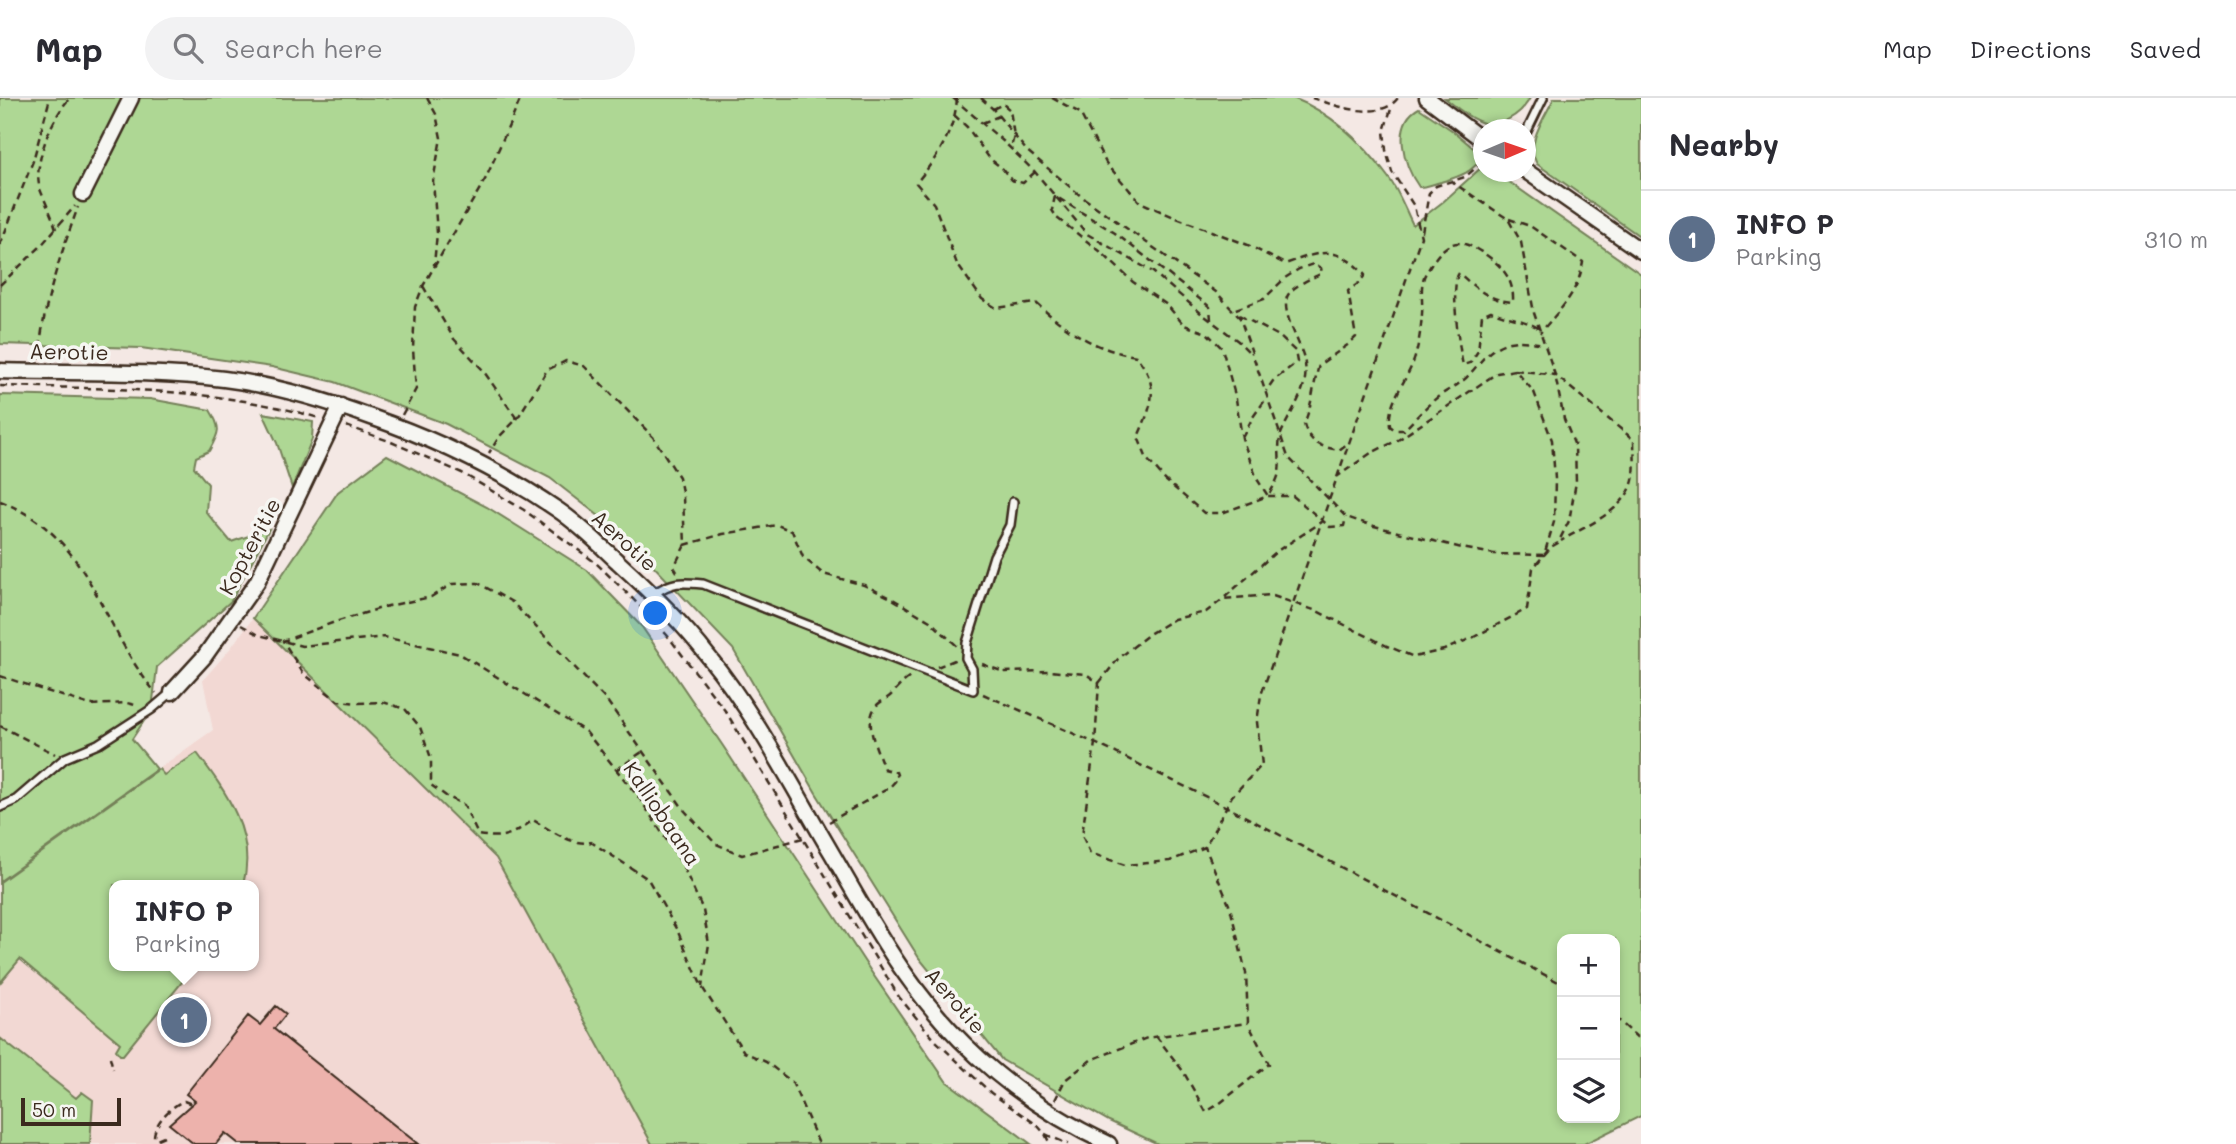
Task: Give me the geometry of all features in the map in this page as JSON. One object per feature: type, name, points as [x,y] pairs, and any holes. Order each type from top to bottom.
[{"type":"street","points":[[83,194],[131,98]]},
{"type":"street","points":[[1427,98],[1473,133]]},
{"type":"street","points":[[1536,179],[1641,251]]},
{"type":"street","name":"Aerotie","points":[[0,371],[166,374],[226,380],[341,406],[435,441],[482,464],[559,511],[589,534],[654,594],[710,658],[740,701],[891,953],[923,999],[997,1074],[1048,1112],[1109,1144]]},
{"type":"street","name":"Kopteritie","points":[[167,696],[204,657],[257,582],[341,406]]},
{"type":"lane","points":[[1532,119],[1543,98]]},
{"type":"lane","points":[[654,594],[667,584],[703,584],[973,690],[972,670],[963,657],[994,556],[1010,526],[1013,502]]},
{"type":"lane","points":[[0,807],[16,800],[65,758],[98,744],[152,709],[167,696]]},
{"type":"path","points":[[0,246],[33,161],[50,98]]},
{"type":"path","points":[[56,229],[40,187],[39,169],[55,118],[70,98]]},
{"type":"path","points":[[427,98],[436,114],[441,138],[433,181],[437,233],[434,267]]},
{"type":"path","points":[[389,441],[416,389],[413,349],[415,307],[423,286],[485,178],[521,98]]},
{"type":"path","points":[[955,98],[957,103],[1035,172],[1087,234],[1153,272],[1254,357]]},
{"type":"path","points":[[981,98],[1026,150],[1081,196],[1216,292],[1240,318],[1289,457],[1346,517],[1462,548],[1494,554],[1544,555]]},
{"type":"path","points":[[1052,98],[1080,113],[1105,163],[1140,202],[1248,244],[1285,264],[1318,252],[1338,255],[1355,264],[1365,275],[1348,291],[1356,337],[1319,365],[1315,394],[1304,424],[1313,441],[1322,448],[1339,450],[1349,443]]},
{"type":"path","points":[[1312,98],[1365,110],[1381,110],[1392,106]]},
{"type":"path","points":[[1398,98],[1392,106],[1384,131],[1386,150],[1392,173],[1414,206],[1421,237]]},
{"type":"path","points":[[957,103],[942,150],[916,183],[934,204],[957,264],[982,299],[996,307],[1036,303],[1059,324],[1087,340],[1110,352],[1136,356],[1151,385],[1152,404],[1138,437],[1147,459],[1165,480],[1204,513],[1222,513],[1268,496],[1293,496],[1330,527],[1344,526],[1346,517]]},
{"type":"path","points":[[993,109],[1003,104],[1010,110],[1014,136],[1011,148]]},
{"type":"path","points":[[954,115],[1011,180],[1023,183],[1035,172]]},
{"type":"path","points":[[982,123],[999,116]]},
{"type":"path","points":[[1322,522],[1277,551],[1206,612],[1174,619],[1149,634],[1118,659],[1099,682],[1095,743],[1082,835],[1090,853],[1125,865],[1170,862],[1205,847],[1232,796],[1262,765],[1257,722],[1261,695],[1294,604],[1421,237],[1429,193],[1436,186],[1465,177],[1473,170]]},
{"type":"path","points":[[1452,181],[1508,219],[1530,226],[1583,262],[1580,278],[1571,296],[1540,333]]},
{"type":"path","points":[[0,285],[39,248],[83,194]]},
{"type":"path","points":[[39,352],[52,284],[83,194]]},
{"type":"path","points":[[1055,196],[1052,210],[1057,218],[1101,252],[1133,282],[1167,305],[1184,325],[1207,333],[1222,348],[1236,399],[1242,438],[1257,479],[1268,496]]},
{"type":"path","points":[[1055,196],[1115,233],[1210,307],[1211,320]]},
{"type":"path","points":[[1508,219],[1521,242],[1538,328],[1555,375],[1564,419],[1575,446],[1576,482],[1569,521],[1558,543]]},
{"type":"path","points":[[1538,328],[1491,311],[1482,315],[1478,351],[1470,363],[1463,365],[1454,294],[1458,273],[1499,301],[1513,302],[1514,291],[1508,276],[1482,252],[1453,243],[1443,248],[1423,277],[1422,314],[1415,357],[1393,403],[1389,417],[1390,426],[1395,430],[1404,430],[1439,397],[1466,378],[1494,348],[1507,342],[1543,344]]},
{"type":"path","points":[[1234,312],[1264,299],[1285,278],[1299,269],[1313,264],[1321,268],[1322,273],[1292,290],[1287,298],[1288,316],[1306,365],[1300,397],[1281,435],[1278,447],[1279,473],[1268,496]]},
{"type":"path","points":[[423,286],[454,339],[482,369],[517,419]]},
{"type":"path","points":[[1234,312],[1279,336],[1295,351],[1297,362],[1273,381],[1242,438]]},
{"type":"path","points":[[482,464],[499,437],[517,419],[547,370],[566,361],[583,366],[653,437],[679,477],[683,497],[685,545],[674,567],[683,582]]},
{"type":"path","points":[[1223,599],[1270,595],[1317,611],[1414,657],[1444,650],[1527,609],[1533,568],[1544,555],[1620,503],[1631,488],[1634,474],[1634,440],[1555,375],[1516,369],[1497,373],[1398,440],[1371,453],[1337,476]]},
{"type":"path","points":[[1516,369],[1534,392],[1552,440],[1554,522],[1544,555]]},
{"type":"path","points":[[0,386],[156,390],[236,398],[292,410],[389,441],[462,473],[524,510],[596,563],[667,635],[726,712],[899,996],[935,1040],[991,1093],[1037,1125],[1050,1144]]},
{"type":"path","points":[[0,501],[32,517],[56,536],[74,556],[133,664],[167,696]]},
{"type":"path","points":[[685,545],[723,534],[777,525],[792,531],[803,557],[824,574],[864,586],[930,621],[957,646],[963,657],[1004,672],[1086,674],[1099,682]]},
{"type":"path","points":[[803,838],[742,855],[716,844],[685,811],[607,701],[512,602],[478,583],[452,584],[431,597],[388,606],[283,641],[303,673],[338,701],[383,702],[405,709],[420,727],[431,758],[431,785],[464,805],[478,835],[499,838],[533,820],[566,838],[585,844],[591,842],[648,878],[678,932],[702,987],[744,1052],[766,1062],[792,1082],[819,1144]]},
{"type":"path","name":"Kalliobaana","points":[[232,619],[259,635],[302,646],[384,638],[460,654],[586,732],[640,799],[681,862],[703,910],[709,944],[702,987]]},
{"type":"path","points":[[817,829],[889,788],[898,778],[896,772],[884,769],[871,732],[871,719],[877,705],[914,675],[926,673],[963,657]]},
{"type":"path","points":[[0,676],[90,705],[127,703],[152,709]]},
{"type":"path","points":[[973,690],[1095,743],[1227,807],[1557,981]]},
{"type":"path","points":[[0,726],[65,758]]},
{"type":"path","points":[[617,770],[642,752]]},
{"type":"path","points":[[1156,1037],[1183,1071],[1206,1112],[1269,1064],[1248,1023],[1246,974],[1230,907],[1205,847]]},
{"type":"path","points":[[1620,1022],[1641,1041]]},
{"type":"path","points":[[1048,1112],[1065,1080],[1091,1060],[1147,1038],[1248,1023]]},
{"type":"path","points":[[110,1057],[113,1069]]},
{"type":"path","points":[[164,1136],[155,1138],[154,1130],[173,1106],[184,1101],[194,1105]]},
{"type":"path","points":[[1045,1134],[1068,1144]]},
{"type":"shaded area","points":[[253,618],[496,858],[652,1144],[12,1144],[0,1135],[0,881],[213,730],[203,680]]},
{"type":"green space","points":[[0,98],[1293,98],[1334,121],[1369,153],[1392,182],[1413,225],[1473,175],[1473,182],[1509,182],[1641,274],[1641,1116],[1584,1144],[1158,1144],[1109,1121],[1002,1060],[919,958],[816,793],[733,649],[626,537],[550,478],[446,424],[335,382],[272,367],[141,348],[0,344]]},
{"type":"green space","points":[[1445,98],[1530,98],[1509,119],[1474,119]]},
{"type":"green space","points":[[1554,98],[1641,98],[1641,237],[1537,164],[1536,137]]},
{"type":"green space","points":[[1419,108],[1453,131],[1473,148],[1473,167],[1454,178],[1419,187],[1409,168],[1403,145],[1405,124],[1410,115]]},
{"type":"green space","points":[[0,395],[150,399],[210,410],[218,427],[217,435],[209,451],[196,457],[194,467],[208,484],[206,512],[231,542],[269,529],[231,601],[157,667],[152,709],[132,739],[157,769],[0,881]]},
{"type":"green space","points":[[263,413],[313,422],[312,439],[292,488],[277,443]]},
{"type":"green space","points":[[387,455],[487,507],[587,570],[642,627],[946,1081],[1031,1144],[652,1144],[496,858],[253,618],[338,492]]},
{"type":"green space","points":[[197,753],[236,814],[246,848],[246,866],[244,880],[109,880],[109,971],[191,971],[123,1055],[120,1055],[116,1050],[120,1043],[20,959],[0,983],[0,882],[159,769],[164,775]]},
{"type":"green space","points":[[0,1038],[76,1098],[82,1092],[93,1100],[90,1144],[0,1144]]},
{"type":"building","points":[[276,1006],[286,1014],[274,1029],[418,1144],[239,1144],[225,1133],[216,1144],[194,1144],[169,1124],[195,1101],[186,1094],[248,1016],[260,1025]]},
{"type":"place","name":"INFO P","points":[[184,1020]]}]
